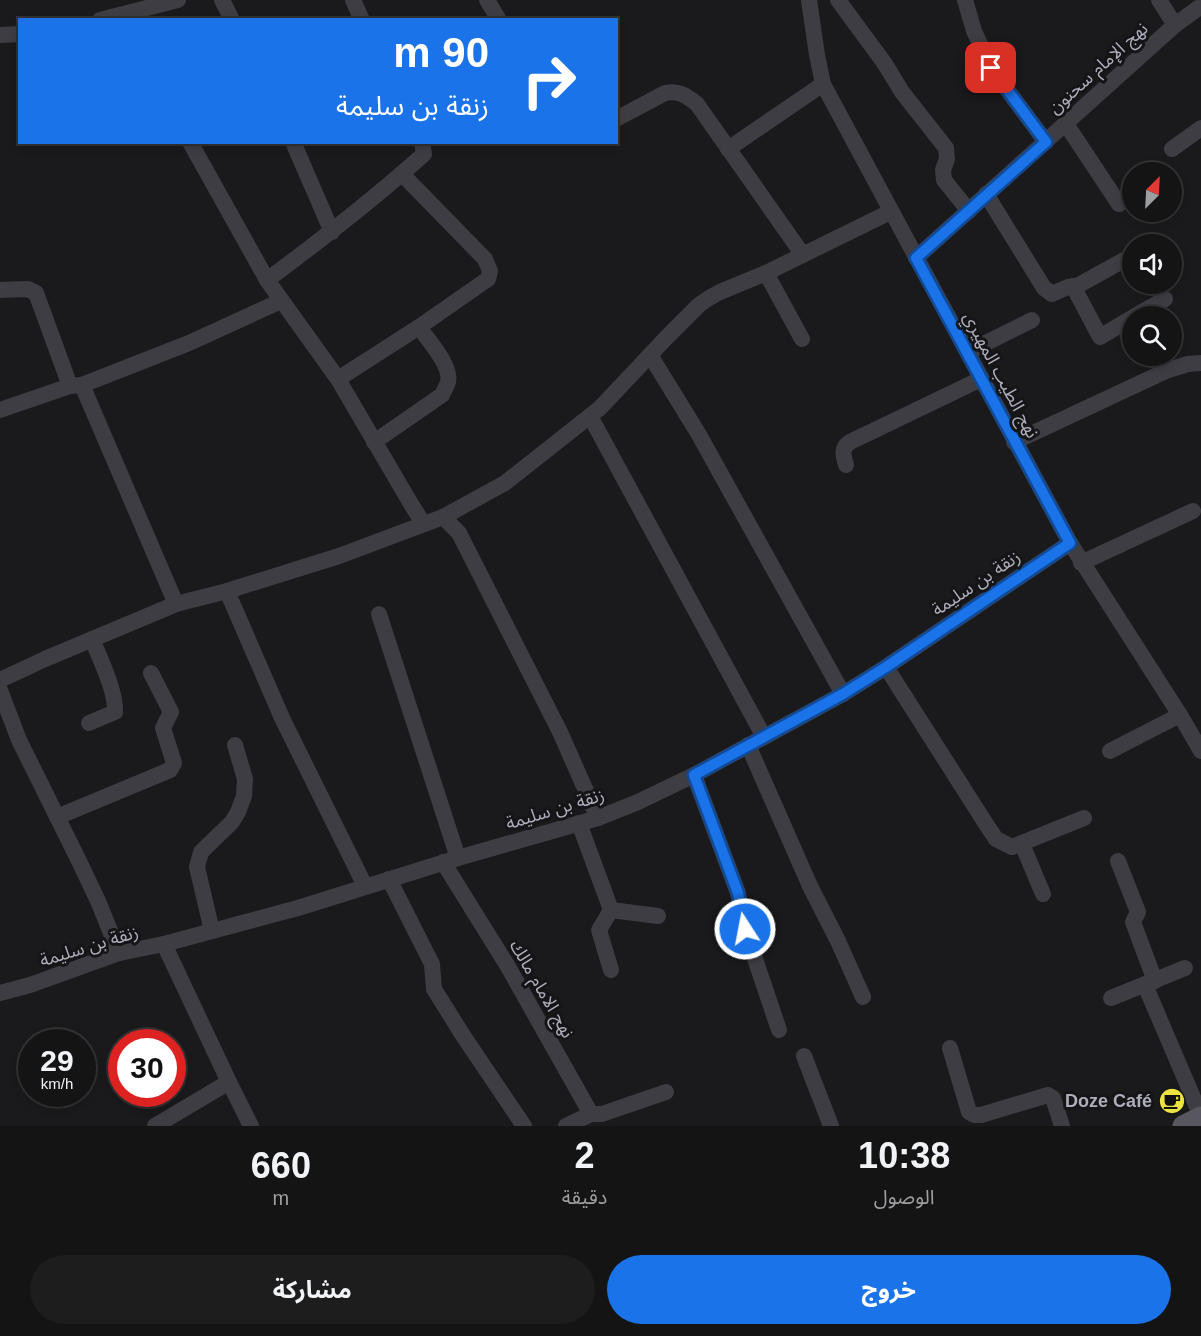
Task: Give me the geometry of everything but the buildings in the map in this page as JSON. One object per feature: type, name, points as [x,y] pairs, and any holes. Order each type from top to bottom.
[{"type":"main road","points":[[1183,1126],[1201,1116]]},
{"type":"street","points":[[122,17],[178,0]]},
{"type":"street","points":[[222,0],[231,18]]},
{"type":"street","points":[[353,0],[361,18]]},
{"type":"street","points":[[487,0],[498,18]]},
{"type":"street","name":"نهج الطيب المهيري","points":[[809,0],[823,84],[1081,563],[1201,751]]},
{"type":"street","points":[[838,0],[885,64],[902,92],[946,148],[944,180],[969,211]]},
{"type":"street","points":[[965,0],[974,31],[991,68],[1046,142]]},
{"type":"street","points":[[1159,0],[1175,25]]},
{"type":"street","name":"نهج الإمام سحنون","points":[[916,258],[1175,25],[1201,6]]},
{"type":"street","points":[[0,35],[18,34]]},
{"type":"street","points":[[728,149],[823,84]]},
{"type":"street","points":[[618,118],[665,93],[673,91],[684,94],[697,104],[803,255]]},
{"type":"street","points":[[1065,124],[1119,204]]},
{"type":"street","points":[[1172,149],[1201,128]]},
{"type":"street","points":[[191,144],[267,280],[339,379],[423,523]]},
{"type":"street","points":[[294,144],[332,232]]},
{"type":"street","points":[[267,280],[332,232],[402,174],[424,154],[422,144]]},
{"type":"street","points":[[339,379],[488,279],[490,271],[485,259],[402,174]]},
{"type":"street","points":[[986,194],[1044,288],[1052,294],[1077,286],[1122,261]]},
{"type":"street","points":[[0,680],[176,604],[227,591],[339,556],[443,517],[505,483],[600,408],[687,317],[709,298],[766,273],[890,212]]},
{"type":"street","points":[[766,273],[802,339]]},
{"type":"street","points":[[1073,286],[1100,337],[1122,324]]},
{"type":"street","points":[[0,290],[28,289],[36,293],[176,604]]},
{"type":"street","points":[[1153,306],[1165,299]]},
{"type":"street","points":[[0,410],[76,386],[189,343],[281,301]]},
{"type":"street","points":[[968,352],[1032,320]]},
{"type":"street","points":[[374,442],[442,394],[449,380],[448,369],[419,327]]},
{"type":"street","points":[[650,355],[698,433],[843,694]]},
{"type":"street","points":[[1014,442],[1168,370],[1201,363]]},
{"type":"street","points":[[846,465],[843,451],[845,445],[981,379]]},
{"type":"street","points":[[590,416],[764,737]]},
{"type":"street","points":[[1081,563],[1193,511]]},
{"type":"street","points":[[443,517],[459,533],[560,732],[598,818]]},
{"type":"street","name":"زنقة بن سليمة","points":[[0,993],[30,985],[119,953],[164,944],[298,908],[451,860],[579,824],[638,802],[694,775],[843,694],[1070,543]]},
{"type":"street","points":[[227,591],[282,718],[365,886]]},
{"type":"street","name":"نهج الامام مالك","points":[[379,614],[451,860],[591,1114]]},
{"type":"street","points":[[89,723],[114,712],[115,706],[108,680],[92,639]]},
{"type":"street","points":[[886,667],[996,839],[1012,847],[1084,818]]},
{"type":"street","points":[[57,817],[170,770],[174,763],[164,728],[171,712],[151,673]]},
{"type":"street","points":[[0,690],[19,740],[98,900],[119,953]]},
{"type":"street","points":[[1110,752],[1180,715]]},
{"type":"street","points":[[212,931],[197,867],[201,852],[232,822],[244,796],[245,779],[235,745]]},
{"type":"street","points":[[748,745],[810,886],[838,940],[863,997]]},
{"type":"street","points":[[694,775],[738,893],[745,929],[779,1030]]},
{"type":"street","points":[[579,824],[611,910]]},
{"type":"street","points":[[1022,844],[1043,894]]},
{"type":"street","points":[[1118,861],[1138,912],[1133,922],[1150,983],[1201,1116]]},
{"type":"street","points":[[389,879],[432,964],[434,989],[524,1126]]},
{"type":"street","points":[[611,910],[658,916]]},
{"type":"street","points":[[611,910],[598,930],[611,970]]},
{"type":"street","points":[[164,944],[251,1126]]},
{"type":"street","points":[[1111,998],[1185,968]]},
{"type":"street","points":[[950,1048],[969,1112],[981,1115],[1048,1095],[1053,1098],[1062,1126]]},
{"type":"street","points":[[804,1056],[831,1126]]},
{"type":"street","points":[[155,1126],[229,1082]]},
{"type":"street","points":[[566,1126],[591,1114],[602,1114],[666,1092]]},
{"type":"place","name":"Doze Café","points":[[1172,1101]]},
{"type":"route","points":[[745,929],[738,893],[694,775],[843,694],[1070,543],[916,258],[1046,142],[991,68]]}]
